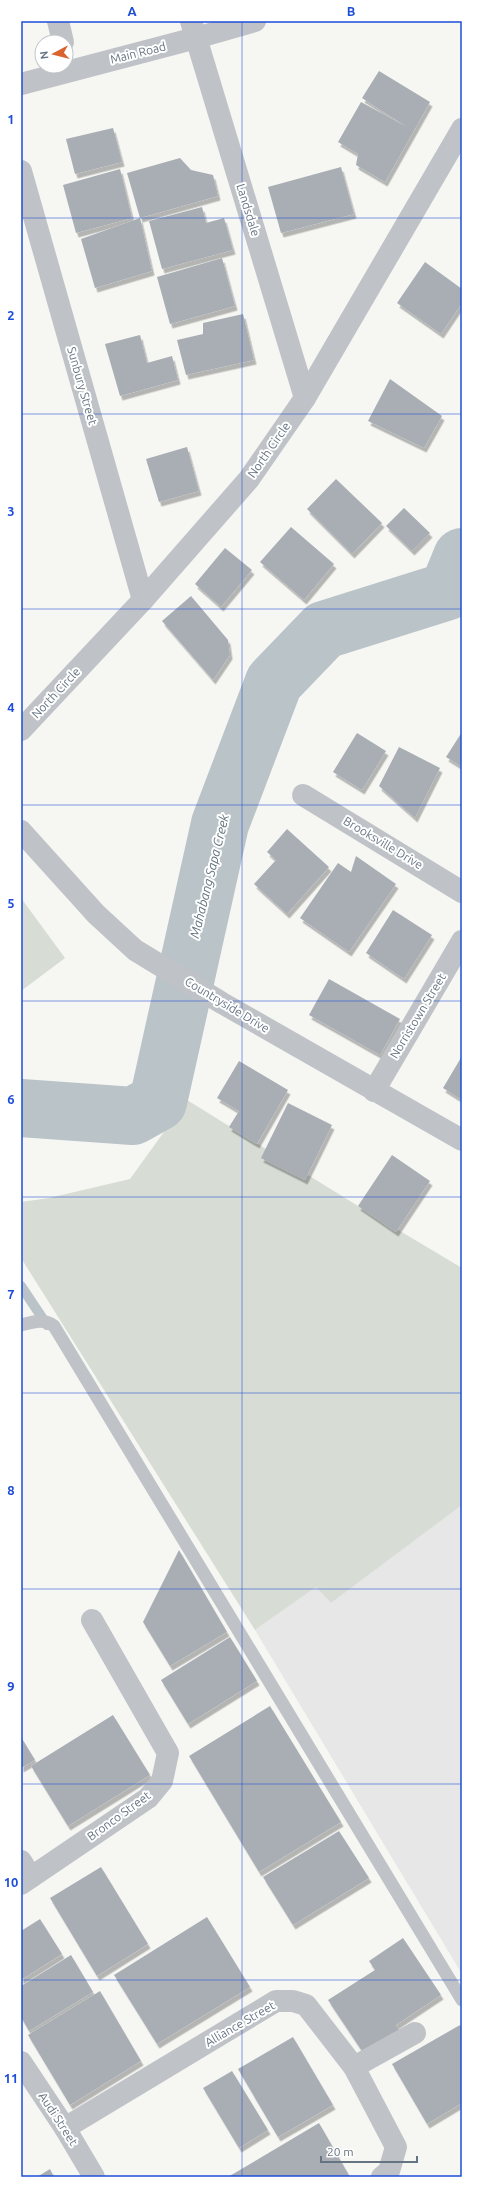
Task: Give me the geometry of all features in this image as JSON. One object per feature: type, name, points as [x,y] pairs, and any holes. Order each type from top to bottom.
[{"type":"street","points":[[58,21],[61,34]]},
{"type":"street","name":"Main Road","points":[[74,61],[193,30],[255,21]]},
{"type":"street","name":"Landsdale","points":[[193,30],[305,398]]},
{"type":"street","name":"Main Road","points":[[21,84],[43,74]]},
{"type":"street","name":"North Circle","points":[[21,730],[143,600],[249,479],[305,398],[462,129]]},
{"type":"street","name":"Sunbury Street","points":[[21,172],[143,600]]},
{"type":"street","name":"Brooksville Drive","points":[[303,795],[462,892]]},
{"type":"street","name":"Countryside Drive","points":[[21,831],[96,914],[135,950],[222,1003],[462,1140]]},
{"type":"street","name":"Norristown Street","points":[[374,1091],[462,941]]},
{"type":"street","name":"Bronco Street","points":[[24,1874],[148,1798],[162,1781],[168,1753],[92,1620]]},
{"type":"street","name":"Alliance Street","points":[[65,2128],[276,2001],[293,2001],[306,2005],[354,2067],[396,2147],[389,2171],[382,2177]]},
{"type":"street","points":[[354,2067],[415,2034]]},
{"type":"street","name":"Audi Street","points":[[21,2062],[65,2128],[94,2177]]},
{"type":"lane","points":[[21,1325],[41,1320],[54,1326],[462,2000]]},
{"type":"shaded area","points":[[21,898],[65,958],[21,991]]},
{"type":"shaded area","points":[[187,1100],[358,1206],[462,1268],[462,1505],[331,1603],[316,1587],[255,1630],[21,1258],[21,1202],[49,1198],[130,1179]]},
{"type":"shaded area","points":[[462,1505],[462,1974],[255,1630],[316,1587],[331,1603]]},
{"type":"building","points":[[379,71],[430,102],[385,182],[356,165],[358,154],[338,142],[361,102],[407,127],[362,98]]},
{"type":"building","points":[[113,128],[122,162],[75,174],[66,139]]},
{"type":"building","points":[[180,158],[191,170],[213,175],[218,196],[140,218],[127,173]]},
{"type":"building","points":[[341,167],[354,214],[281,233],[268,187]]},
{"type":"building","points":[[120,169],[132,218],[76,233],[63,185]]},
{"type":"building","points":[[202,207],[206,223],[224,218],[233,250],[162,269],[149,221]]},
{"type":"building","points":[[140,218],[152,271],[95,288],[81,239]]},
{"type":"building","points":[[222,258],[235,306],[170,324],[157,277]]},
{"type":"building","points":[[425,262],[462,289],[462,303],[441,334],[397,303]]},
{"type":"building","points":[[243,314],[254,360],[186,375],[177,340],[203,334],[203,323]]},
{"type":"building","points":[[140,335],[147,363],[172,356],[178,380],[120,396],[105,344]]},
{"type":"building","points":[[390,379],[442,416],[424,448],[368,421]]},
{"type":"building","points":[[187,447],[199,491],[159,502],[146,459]]},
{"type":"building","points":[[336,479],[382,523],[352,554],[307,509]]},
{"type":"building","points":[[404,508],[430,533],[412,551],[386,526]]},
{"type":"building","points":[[291,527],[334,564],[304,600],[260,562]]},
{"type":"building","points":[[225,548],[252,570],[221,607],[195,584]]},
{"type":"building","points":[[191,596],[228,640],[230,655],[213,680],[162,621]]},
{"type":"building","points":[[462,732],[462,767],[446,757]]},
{"type":"building","points":[[357,733],[386,751],[362,790],[333,772]]},
{"type":"building","points":[[399,747],[440,768],[415,818],[379,786]]},
{"type":"building","points":[[287,829],[329,867],[287,914],[254,884],[276,860],[267,852]]},
{"type":"building","points":[[356,856],[396,884],[349,952],[300,918],[338,863],[351,872]]},
{"type":"building","points":[[393,910],[432,935],[404,979],[366,953]]},
{"type":"building","points":[[329,979],[400,1019],[380,1055],[309,1015]]},
{"type":"building","points":[[462,1056],[462,1100],[443,1088]]},
{"type":"building","points":[[239,1061],[288,1090],[257,1144],[229,1127],[239,1111],[217,1098]]},
{"type":"building","points":[[288,1103],[332,1125],[305,1180],[261,1158]]},
{"type":"building","points":[[392,1155],[430,1181],[396,1232],[358,1206]]},
{"type":"building","points":[[179,1550],[227,1632],[170,1666],[143,1622]]},
{"type":"building","points":[[230,1637],[257,1681],[188,1724],[161,1680]]},
{"type":"building","points":[[270,1706],[341,1822],[259,1872],[189,1756]]},
{"type":"building","points":[[113,1715],[150,1775],[68,1826],[31,1766]]},
{"type":"building","points":[[21,1737],[35,1760],[21,1768]]},
{"type":"building","points":[[339,1831],[369,1878],[293,1925],[263,1877]]},
{"type":"building","points":[[101,1867],[148,1944],[97,1976],[50,1898]]},
{"type":"building","points":[[207,1917],[250,1987],[157,2044],[114,1975]]},
{"type":"building","points":[[40,1919],[62,1954],[21,1980],[21,1931]]},
{"type":"building","points":[[403,1938],[441,1995],[396,2025],[401,2033],[366,2057],[328,2000],[375,1970],[369,1961]]},
{"type":"building","points":[[71,1955],[93,1992],[29,2031],[21,2017],[21,1986]]},
{"type":"building","points":[[100,1991],[141,2061],[70,2105],[28,2035]]},
{"type":"building","points":[[460,2025],[462,2029],[462,2103],[427,2124],[392,2064]]},
{"type":"building","points":[[293,2037],[333,2105],[278,2137],[238,2069]]},
{"type":"building","points":[[232,2071],[268,2130],[239,2148],[203,2088]]},
{"type":"building","points":[[319,2123],[350,2177],[228,2177]]},
{"type":"building","points":[[50,2169],[54,2177],[37,2177]]},
{"type":"waterway","name":"Mahabang Sapa Creek","points":[[21,1108],[133,1116],[158,1102],[220,824],[274,682],[324,630],[448,591],[462,557]]},
{"type":"waterway","points":[[21,1286],[47,1325]]}]
